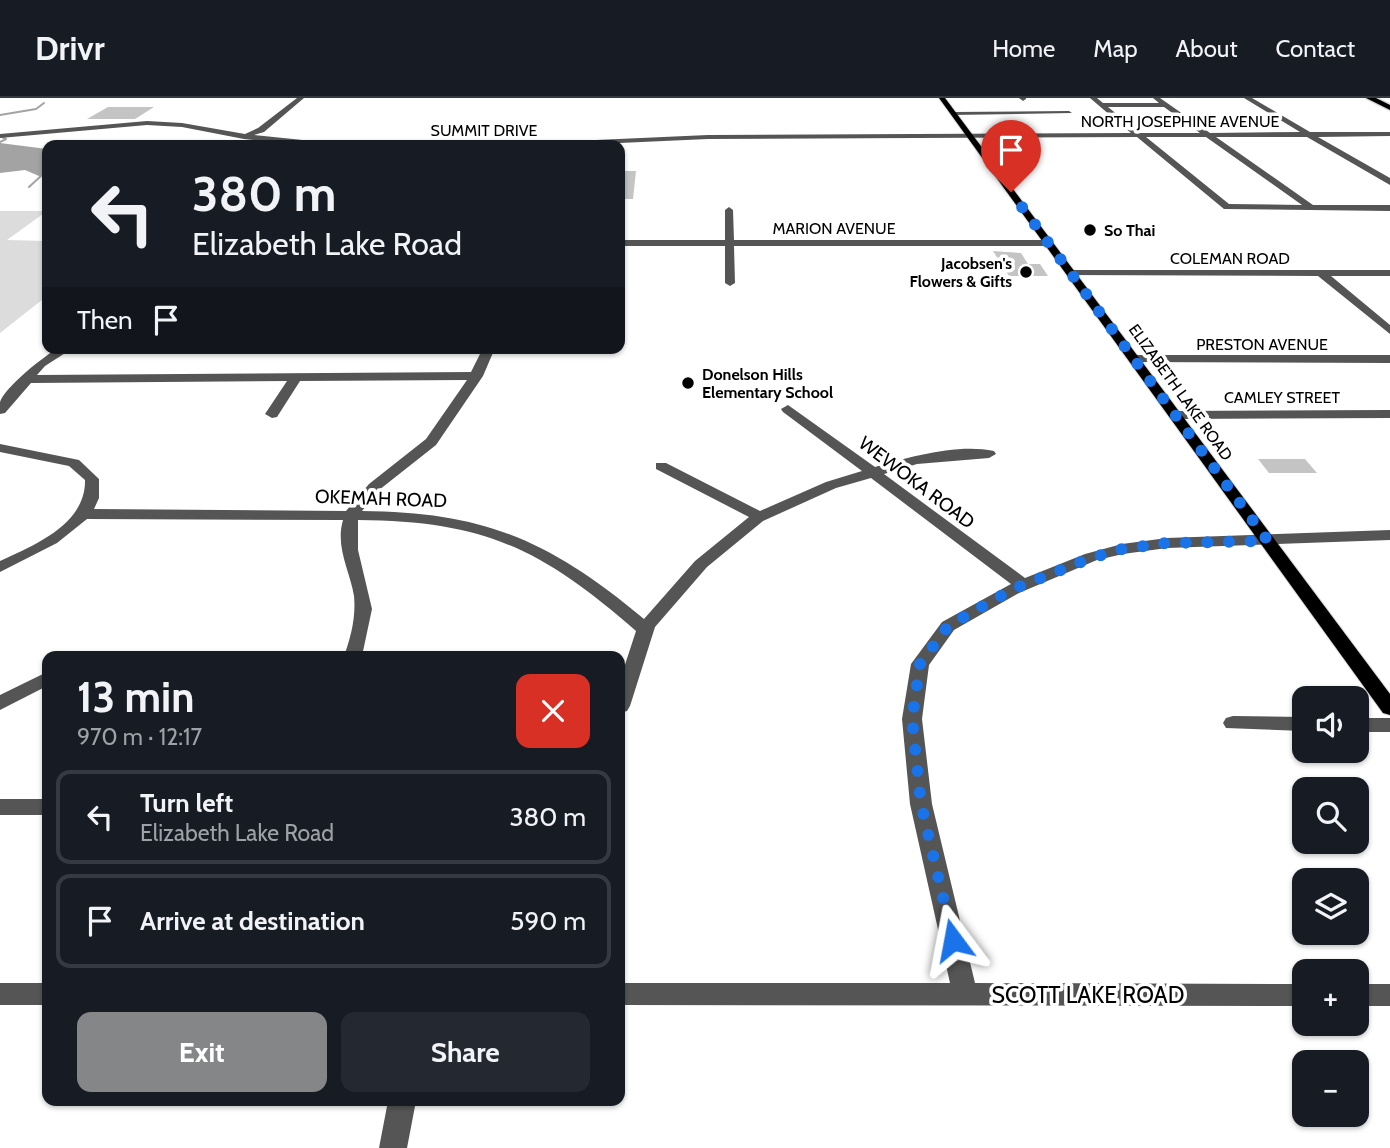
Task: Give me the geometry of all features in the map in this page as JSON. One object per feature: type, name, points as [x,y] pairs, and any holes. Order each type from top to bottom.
[{"type":"highway","points":[[1370,98],[1390,107]]},
{"type":"main road","name":"ELIZABETH LAKE ROAD","points":[[942,98],[1390,708]]},
{"type":"street","points":[[242,137],[261,130],[301,98]]},
{"type":"street","points":[[1093,98],[1221,203],[1233,208],[1390,208]]},
{"type":"street","points":[[1156,98],[1312,208]]},
{"type":"street","points":[[1247,98],[1390,182]]},
{"type":"street","points":[[1100,105],[1165,105]]},
{"type":"street","points":[[953,114],[1069,113]]},
{"type":"street","name":"SUMMIT DRIVE","points":[[0,136],[147,123],[182,125],[242,137],[276,140]]},
{"type":"street","name":"NORTH JOSEPHINE AVENUE","points":[[969,135],[1390,134]]},
{"type":"street","name":"SUMMIT DRIVE","points":[[622,140],[676,137],[969,135]]},
{"type":"street","points":[[729,210],[730,283]]},
{"type":"street","name":"MARION AVENUE","points":[[625,243],[1048,243]]},
{"type":"street","name":"COLEMAN ROAD","points":[[1071,273],[1390,273]]},
{"type":"street","points":[[1321,274],[1390,331]]},
{"type":"street","points":[[0,410],[41,363],[57,354]]},
{"type":"street","points":[[354,651],[363,608],[349,549],[347,530],[351,516],[374,488],[429,444],[443,429],[455,404],[477,376],[486,354]]},
{"type":"street","name":"PRESTON AVENUE","points":[[1134,359],[1390,359]]},
{"type":"street","points":[[272,414],[297,376]]},
{"type":"street","points":[[25,379],[477,376]]},
{"type":"street","name":"WEWOKA ROAD","points":[[788,409],[1023,584]]},
{"type":"street","name":"CAMLEY STREET","points":[[1175,415],[1390,414]]},
{"type":"street","points":[[0,448],[74,463],[92,479],[92,499],[82,514],[52,538],[0,567]]},
{"type":"street","points":[[625,691],[646,630],[701,564],[760,517],[831,485],[871,472],[915,460],[989,454]]},
{"type":"street","points":[[661,466],[760,517]]},
{"type":"street","name":"OKEMAH ROAD","points":[[82,514],[438,519],[487,529],[517,540],[564,565],[646,630]]},
{"type":"street","points":[[965,995],[921,804],[912,719],[920,664],[948,626],[1023,584],[1122,549],[1167,543],[1390,535]]},
{"type":"street","points":[[0,703],[42,681]]},
{"type":"street","points":[[1233,723],[1292,724]]},
{"type":"street","points":[[1369,725],[1390,725]]},
{"type":"street","points":[[0,807],[42,807]]},
{"type":"street","points":[[0,994],[42,994]]},
{"type":"street","name":"SCOTT LAKE ROAD","points":[[625,994],[1292,995]]},
{"type":"street","points":[[1369,995],[1390,995]]},
{"type":"street","points":[[393,1148],[401,1106]]},
{"type":"shaded area","points":[[0,143],[42,148],[42,175],[25,170],[0,173]]},
{"type":"shaded area","points":[[0,211],[42,211],[42,215],[7,240],[42,241],[42,300],[0,333]]},
{"type":"building","points":[[108,107],[154,107],[135,119],[87,119]]},
{"type":"building","points":[[625,171],[636,171],[633,199],[625,199]]},
{"type":"building","points":[[993,251],[1021,253],[1028,264],[1040,264],[1048,276],[1009,276]]},
{"type":"building","points":[[1258,459],[1305,459],[1317,473],[1269,473]]},
{"type":"waterway","points":[[0,115],[36,109],[44,103]]},
{"type":"waterway","points":[[0,142],[6,139],[2,137]]},
{"type":"waterway","points":[[29,187],[42,175]]},
{"type":"place","name":"So Thai","points":[[1090,230]]},
{"type":"place","name":"Jacobsen's Flowers & Gifts","points":[[1026,272]]},
{"type":"place","name":"Donelson Hills Elementary School","points":[[688,383]]},
{"type":"route","points":[[953,940],[921,804],[912,719],[920,664],[948,626],[1013,589],[1091,558],[1122,549],[1167,543],[1268,541],[1011,192]]}]
